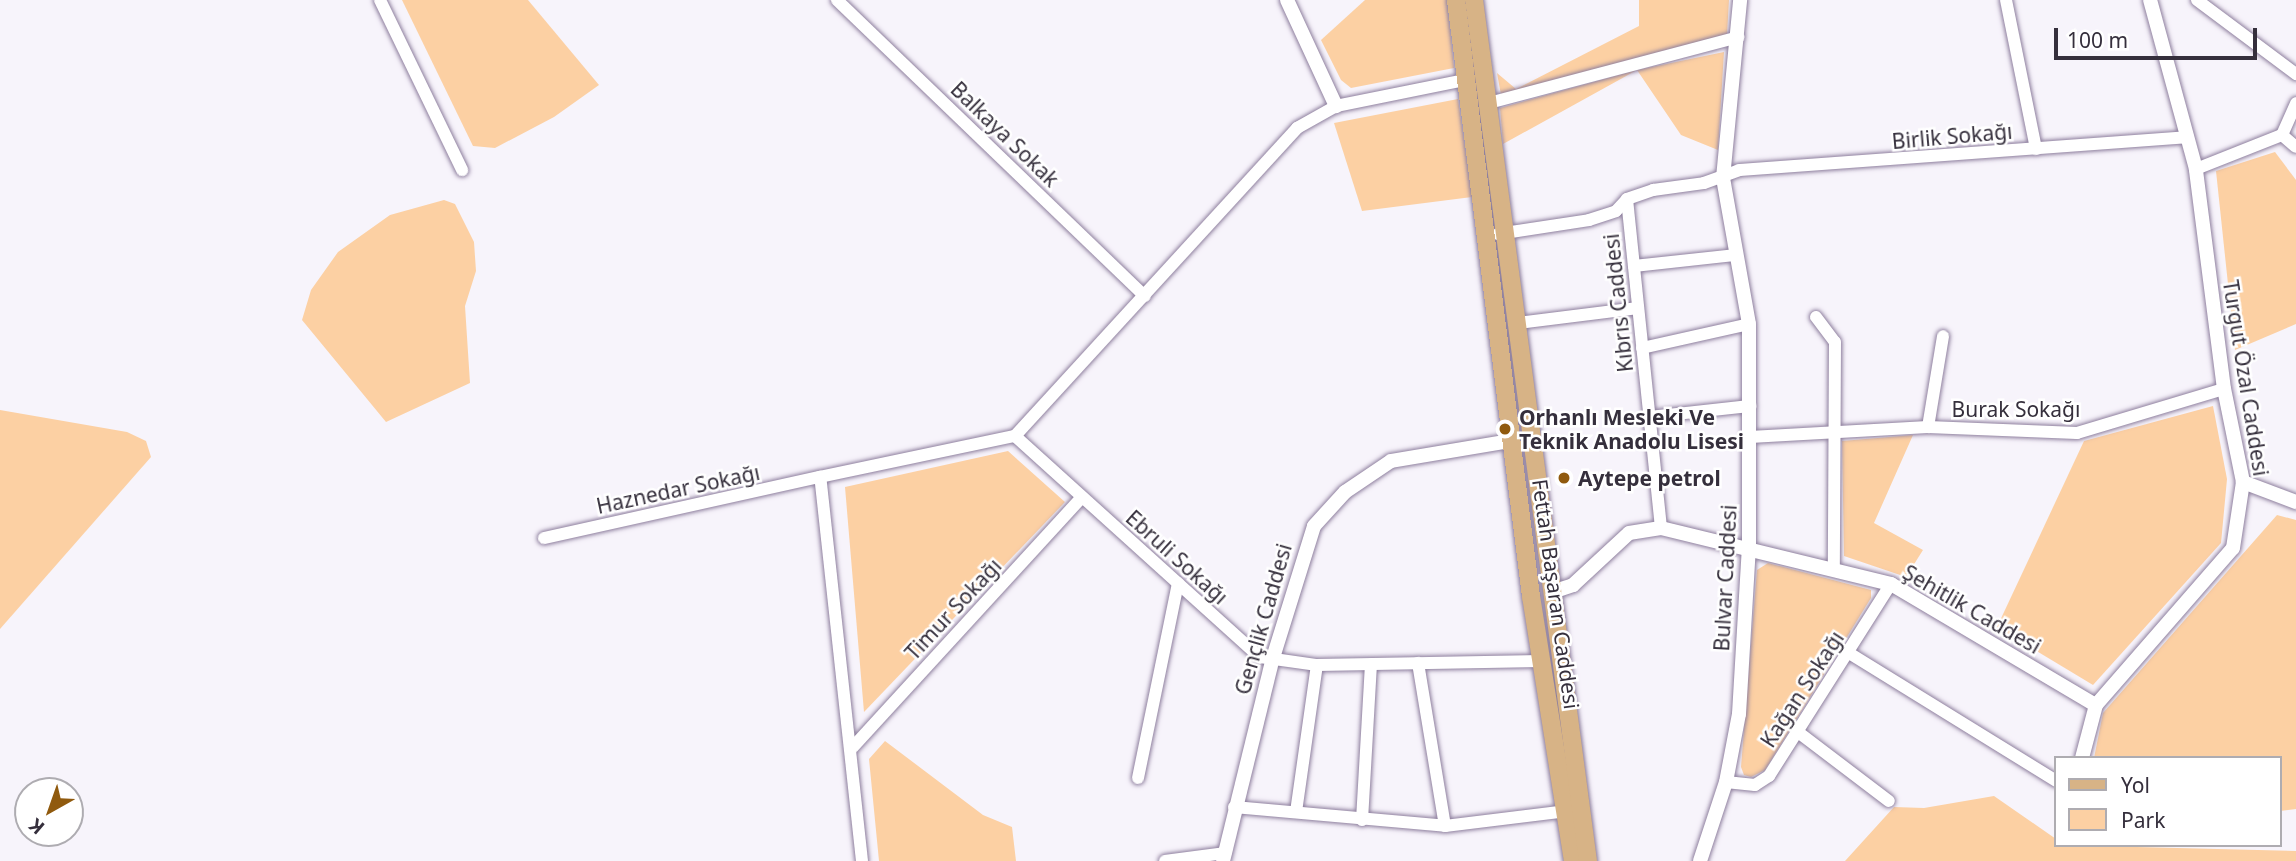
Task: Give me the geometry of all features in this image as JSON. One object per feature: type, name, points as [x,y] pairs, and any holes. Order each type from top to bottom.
[{"type":"main road","name":"Fettah Başaran Caddesi","points":[[1457,0],[1465,80],[1495,235],[1518,323],[1588,861]]},
{"type":"main road","name":"Fettah Başaran Caddesi","points":[[1474,0],[1489,103],[1495,235],[1511,441],[1541,661],[1573,861]]},
{"type":"street","points":[[380,0],[461,170]]},
{"type":"street","name":"Balkaya Sokak","points":[[838,0],[1145,296]]},
{"type":"street","points":[[1287,0],[1336,106]]},
{"type":"street","name":"Bulvar Caddesi","points":[[1700,861],[1726,782],[1739,714],[1749,548],[1748,324],[1723,178],[1740,0]]},
{"type":"street","points":[[2006,0],[2036,149]]},
{"type":"street","name":"Turgut Özal Caddesi","points":[[2083,756],[2096,705],[2233,548],[2243,482],[2224,389],[2196,169],[2150,0]]},
{"type":"street","points":[[2197,0],[2296,74]]},
{"type":"street","points":[[1489,103],[1738,37]]},
{"type":"street","points":[[1015,436],[1145,296],[1216,212],[1297,128],[1336,106],[1465,80]]},
{"type":"street","points":[[2196,169],[2282,135],[2296,103]]},
{"type":"street","points":[[2282,135],[2296,147]]},
{"type":"street","name":"Birlik Sokağı","points":[[1495,235],[1588,220],[1616,211],[1627,199],[1653,190],[1723,178],[1739,170],[2187,137]]},
{"type":"street","name":"Kıbrıs Caddesi","points":[[1627,199],[1661,528]]},
{"type":"street","points":[[1634,267],[1736,255]]},
{"type":"street","points":[[1518,323],[1638,308]]},
{"type":"street","points":[[1816,317],[1835,342],[1833,569]]},
{"type":"street","points":[[1642,348],[1748,324]]},
{"type":"street","points":[[1928,427],[1942,336]]},
{"type":"street","name":"Burak Sokağı","points":[[1750,437],[1928,427],[2077,433],[2224,389]]},
{"type":"street","points":[[1649,417],[1750,406]]},
{"type":"street","name":"Haznedar Sokağı","points":[[544,538],[1015,436]]},
{"type":"street","name":"Ebruli Sokağı","points":[[1015,436],[1260,657],[1272,661],[1317,665],[1541,661]]},
{"type":"street","name":"Gençlik Caddesi","points":[[1224,857],[1234,807],[1306,541],[1345,492],[1391,461],[1511,441]]},
{"type":"street","points":[[820,477],[853,747],[862,861]]},
{"type":"street","points":[[2243,482],[2296,502]]},
{"type":"street","name":"Timur Sokağı","points":[[853,747],[1082,497]]},
{"type":"street","name":"Şehitlik Caddesi","points":[[1552,592],[1573,584],[1629,533],[1661,528],[1891,584],[2096,705]]},
{"type":"street","points":[[1138,778],[1178,583]]},
{"type":"street","name":"Kağan Sokağı","points":[[1726,782],[1755,785],[1769,776],[1891,584]]},
{"type":"street","points":[[1849,653],[2054,780]]},
{"type":"street","points":[[1418,663],[1445,826]]},
{"type":"street","points":[[1362,820],[1371,664]]},
{"type":"street","points":[[1296,812],[1317,665]]},
{"type":"street","points":[[1797,732],[1889,801]]},
{"type":"street","points":[[1234,807],[1445,826],[1567,811]]},
{"type":"street","points":[[1165,861],[1224,857]]},
{"type":"green space","points":[[402,0],[528,0],[599,85],[554,117],[495,148],[473,146]]},
{"type":"green space","points":[[1365,0],[1447,0],[1454,68],[1351,88],[1341,80],[1321,40]]},
{"type":"green space","points":[[1639,0],[1729,0],[1727,35],[1501,95],[1497,73],[1516,89],[1639,26]]},
{"type":"green space","points":[[1724,52],[1718,150],[1681,135],[1637,70]]},
{"type":"green space","points":[[1637,70],[1503,144],[1500,108]]},
{"type":"green space","points":[[1458,99],[1472,197],[1362,211],[1334,123]]},
{"type":"green space","points":[[2275,152],[2296,180],[2296,324],[2235,350],[2216,171]]},
{"type":"green space","points":[[444,200],[455,204],[474,242],[476,271],[465,306],[470,383],[386,422],[302,320],[311,290],[338,252],[390,215]]},
{"type":"green space","points":[[2213,406],[2227,479],[2221,543],[2093,685],[1997,627],[2084,441]]},
{"type":"green space","points":[[0,410],[127,432],[146,441],[151,457],[0,629]]},
{"type":"green space","points":[[1913,435],[1874,523],[1923,550],[1906,577],[1844,556],[1842,441]]},
{"type":"green space","points":[[1008,451],[1065,502],[864,712],[845,487]]},
{"type":"green space","points":[[2277,515],[2296,520],[2296,809],[2282,811],[2282,756],[2094,756],[2103,713]]},
{"type":"green space","points":[[1768,563],[1871,590],[1871,598],[1765,770],[1751,777],[1744,775],[1741,767],[1757,570]]},
{"type":"green space","points":[[885,741],[983,815],[1012,827],[1016,861],[879,861],[869,759]]},
{"type":"green space","points":[[1994,796],[2054,838],[2054,847],[2296,851],[2296,861],[1845,861],[1894,807],[1924,808]]},
{"type":"place","name":"Orhanlı Mesleki Ve Teknik Anadolu Lisesi","points":[[1505,429]]},
{"type":"place","name":"Aytepe petrol","points":[[1564,478]]}]
